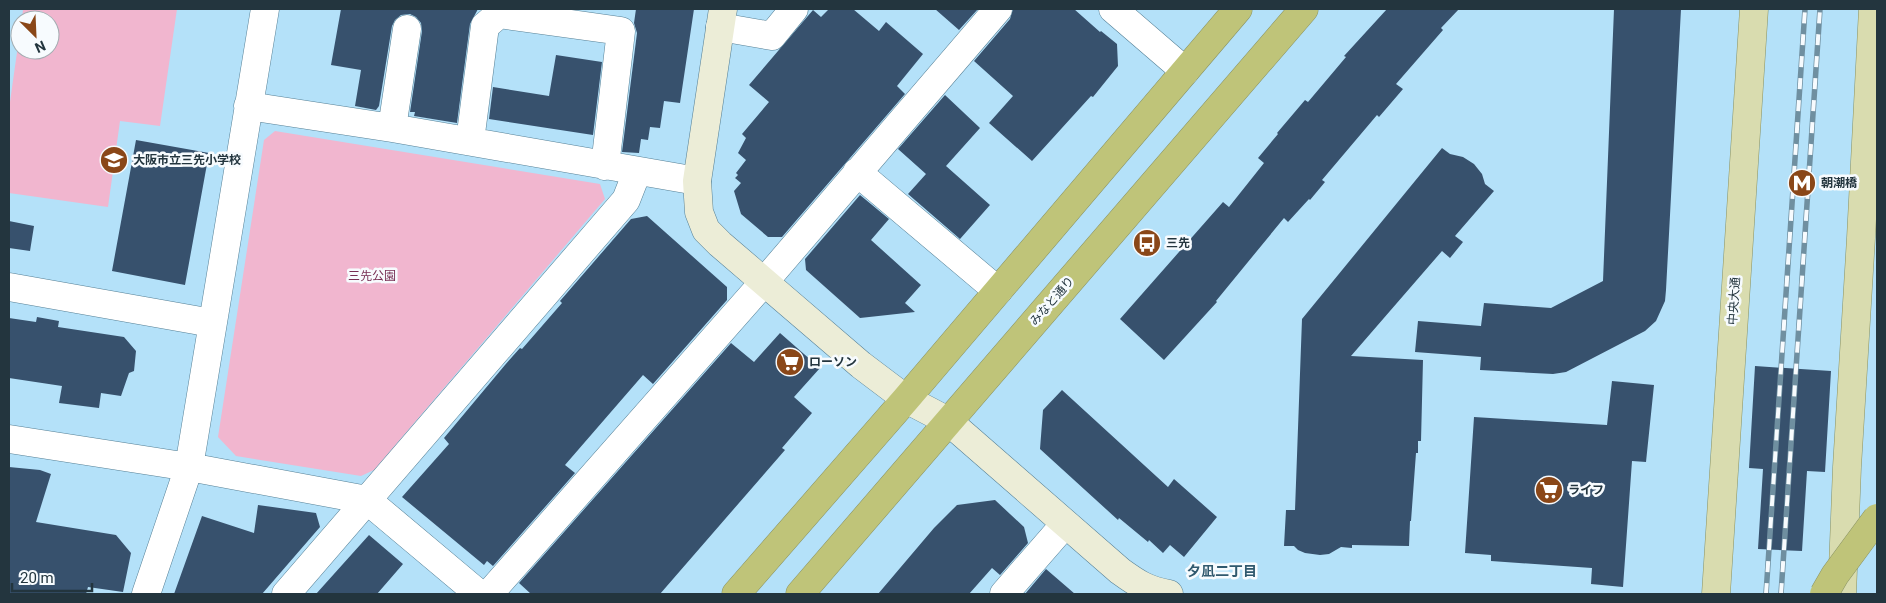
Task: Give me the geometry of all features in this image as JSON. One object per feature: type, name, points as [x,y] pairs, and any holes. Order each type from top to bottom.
[{"type":"highway","points":[[736,594],[906,399],[1238,9]]},
{"type":"highway","name":"みなと通り","points":[[800,594],[1304,9]]},
{"type":"highway","points":[[1824,594],[1835,575],[1877,518]]},
{"type":"main road","name":"中央大通","points":[[1716,594],[1754,9]]},
{"type":"main road","points":[[1842,594],[1847,467],[1873,9]]},
{"type":"street","points":[[146,594],[189,467],[265,9]]},
{"type":"street","points":[[794,9],[772,36],[722,18],[697,181],[699,212],[706,230],[861,365],[906,399],[948,421],[1120,571],[1138,584],[1157,593]]},
{"type":"street","points":[[489,594],[764,282],[998,9]]},
{"type":"street","points":[[1112,9],[1185,71]]},
{"type":"street","points":[[470,142],[486,26],[499,14],[621,31],[605,166]]},
{"type":"street","points":[[392,128],[407,29]]},
{"type":"street","points":[[248,106],[392,128],[697,181]]},
{"type":"street","points":[[286,594],[626,200],[637,172]]},
{"type":"street","points":[[858,172],[998,291]]},
{"type":"street","points":[[9,287],[212,323]]},
{"type":"street","points":[[9,439],[189,467],[367,500],[479,594]]},
{"type":"street","points":[[1004,594],[1065,524]]},
{"type":"green space","points":[[177,9],[160,126],[120,121],[108,207],[9,193],[9,109],[16,60],[60,60],[60,10],[23,10]]},
{"type":"green space","name":"三先公園","points":[[275,131],[600,184],[605,199],[374,470],[361,476],[236,456],[218,437],[264,140]]},
{"type":"building","points":[[341,9],[478,9],[470,24],[457,123],[414,116],[415,112],[410,112],[422,31],[421,23],[410,14],[401,15],[392,26],[379,106],[376,110],[355,106],[361,70],[331,65]]},
{"type":"building","points":[[636,9],[694,9],[680,103],[664,101],[660,128],[650,127],[648,140],[641,139],[639,153],[622,152],[637,33],[634,23]]},
{"type":"building","points":[[829,9],[853,9],[879,31],[886,22],[923,54],[897,86],[905,94],[782,237],[768,237],[741,214],[734,191],[741,183],[735,178],[738,175],[736,173],[746,160],[738,153],[746,138],[742,134],[769,102],[749,85],[813,10],[821,17]]},
{"type":"building","points":[[935,9],[978,9],[959,30]]},
{"type":"building","points":[[1013,9],[1074,9],[1117,44],[1118,66],[1093,97],[1091,96],[1032,161],[989,123],[1013,96],[974,61],[1010,19]]},
{"type":"building","points":[[1387,9],[1459,9],[1441,28],[1443,30],[1396,84],[1403,89],[1379,117],[1377,115],[1322,180],[1325,182],[1310,200],[1288,222],[1284,218],[1217,302],[1164,360],[1120,319],[1223,202],[1229,207],[1264,163],[1258,158],[1277,133],[1305,100],[1308,102],[1346,57],[1344,56]]},
{"type":"building","points":[[1614,9],[1681,9],[1666,290],[1665,301],[1656,321],[1645,331],[1566,372],[1553,374],[1480,370],[1481,357],[1415,352],[1418,321],[1481,326],[1484,303],[1551,308],[1603,281]]},
{"type":"building","points":[[556,55],[602,62],[593,135],[489,119],[493,87],[549,96]]},
{"type":"building","points":[[945,95],[980,128],[946,166],[990,205],[960,239],[908,194],[926,174],[898,149]]},
{"type":"building","points":[[136,140],[209,153],[185,285],[112,271]]},
{"type":"building","points":[[1442,148],[1450,154],[1463,157],[1474,164],[1482,174],[1485,184],[1494,191],[1455,236],[1463,242],[1450,258],[1442,251],[1351,356],[1423,360],[1421,441],[1418,441],[1418,453],[1416,453],[1409,546],[1352,545],[1352,548],[1341,547],[1329,554],[1320,555],[1305,553],[1294,546],[1284,546],[1286,510],[1295,510],[1302,319]]},
{"type":"building","points":[[860,195],[889,219],[871,240],[921,285],[905,303],[915,312],[860,318],[806,270],[805,259]]},
{"type":"building","points":[[647,216],[727,287],[727,300],[653,384],[643,375],[565,465],[575,473],[493,566],[487,561],[484,565],[402,497],[449,444],[444,438],[505,365],[520,348],[522,349],[562,303],[560,301],[631,219]]},
{"type":"building","points":[[9,221],[34,226],[30,251],[9,248]]},
{"type":"building","points":[[37,317],[59,321],[58,327],[124,337],[136,351],[134,371],[129,373],[121,396],[101,393],[99,408],[59,403],[62,386],[9,378],[9,318],[36,322]]},
{"type":"building","points":[[780,333],[820,368],[794,397],[812,413],[782,448],[785,450],[660,594],[531,594],[519,583],[731,343],[754,362]]},
{"type":"building","points":[[1755,366],[1831,371],[1825,472],[1807,471],[1802,551],[1758,549],[1763,469],[1749,468]]},
{"type":"building","name":"ライフ","points":[[1612,381],[1654,385],[1646,462],[1632,461],[1623,587],[1591,584],[1592,568],[1491,561],[1491,555],[1465,553],[1474,417],[1607,425]]},
{"type":"building","points":[[1062,390],[1168,487],[1174,479],[1217,517],[1184,557],[1170,545],[1163,553],[1119,518],[1118,520],[1040,449],[1043,410]]},
{"type":"building","points":[[9,467],[40,470],[51,474],[36,522],[116,535],[131,553],[123,592],[88,587],[86,594],[9,594]]},
{"type":"building","points":[[995,500],[1024,527],[1028,543],[1000,575],[992,568],[969,594],[878,594],[934,528],[957,505]]},
{"type":"building","points":[[258,505],[316,513],[320,527],[262,594],[174,594],[202,516],[254,533]]},
{"type":"building","points":[[369,535],[403,564],[377,594],[316,594]]},
{"type":"building","points":[[1046,569],[1075,594],[1025,594]]},
{"type":"railway","points":[[1766,594],[1805,9]]},
{"type":"railway","points":[[1781,594],[1820,9]]},
{"type":"place","name":"大阪市立三先小学校","points":[[114,160]]},
{"type":"place","name":"朝潮橋","points":[[1802,183]]},
{"type":"place","name":"三先","points":[[1147,243]]},
{"type":"place","name":"ローソン","points":[[790,362]]},
{"type":"place","name":"ライフ","points":[[1549,490]]},
{"type":"district","name":"夕凪二丁目","points":[[1222,571]]}]
